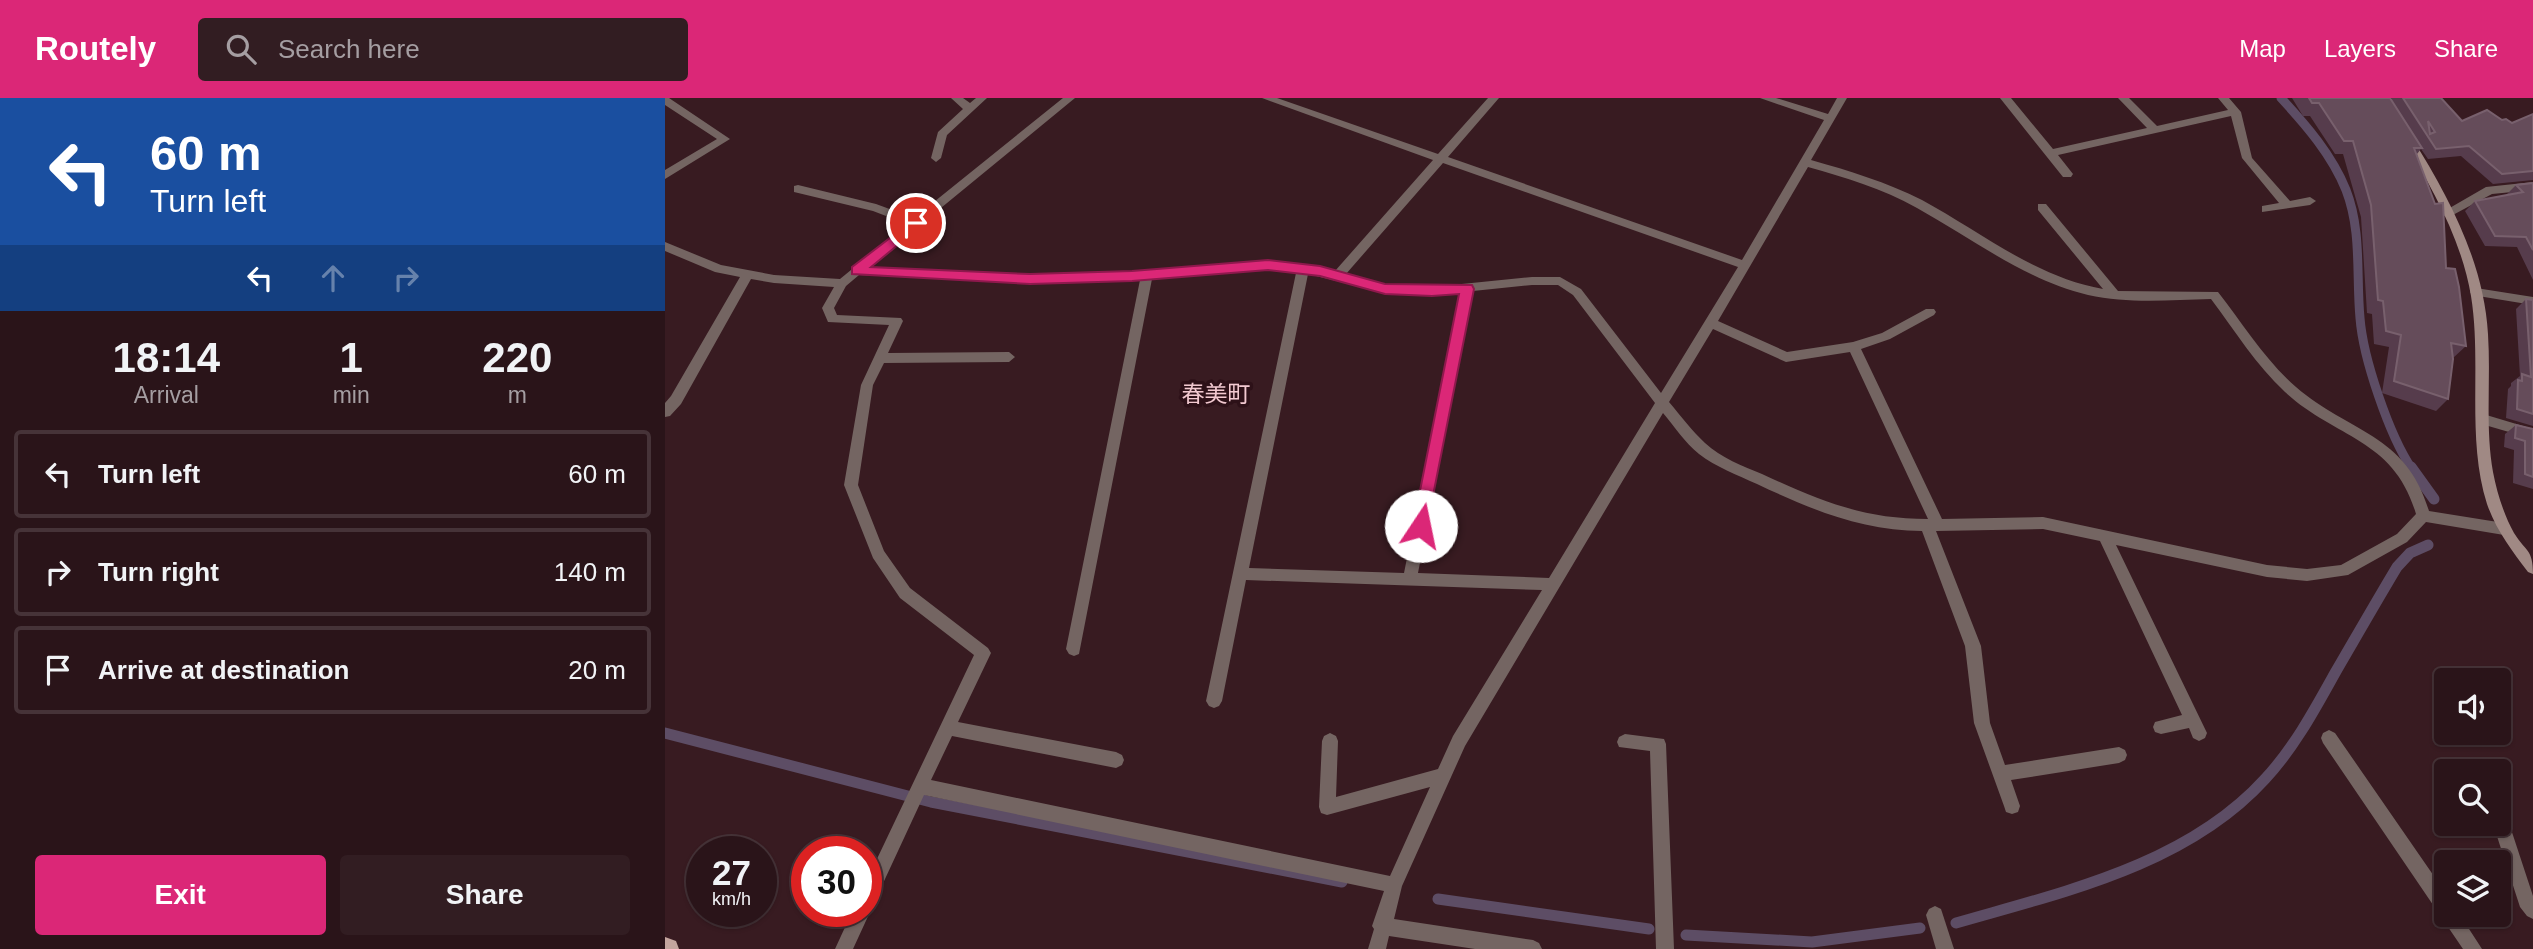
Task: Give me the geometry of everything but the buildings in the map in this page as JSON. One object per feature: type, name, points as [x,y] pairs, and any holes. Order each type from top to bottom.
[{"type":"main road","points":[[2403,131],[2427,169],[2447,213],[2476,292],[2483,336],[2484,467],[2491,498],[2504,529],[2533,568]]},
{"type":"street","points":[[956,98],[969,109]]},
{"type":"street","points":[[936,158],[942,134],[982,98]]},
{"type":"street","points":[[882,867],[983,653],[905,593],[878,554],[852,485],[865,398],[897,321],[832,319],[828,308],[842,283],[1070,98]]},
{"type":"street","points":[[1268,98],[1745,265]]},
{"type":"street","points":[[1338,276],[1494,98]]},
{"type":"street","points":[[1765,98],[1830,118]]},
{"type":"street","points":[[1377,949],[1394,884],[1459,741],[1745,265],[1842,98]]},
{"type":"street","points":[[2005,98],[2067,174]]},
{"type":"street","points":[[2123,98],[2155,130]]},
{"type":"street","points":[[2223,98],[2236,112],[2247,158],[2287,205]]},
{"type":"street","points":[[665,100],[725,139],[665,175]]},
{"type":"street","points":[[2051,153],[2236,112]]},
{"type":"street","points":[[1804,162],[1895,191],[1987,243],[2023,267],[2084,290],[2115,295],[2214,295],[2271,370],[2292,390],[2388,454],[2410,477],[2419,493],[2423,516]]},
{"type":"street","points":[[2447,213],[2490,190],[2533,186]]},
{"type":"street","points":[[798,189],[876,208],[916,223]]},
{"type":"street","points":[[2266,209],[2310,201]]},
{"type":"street","points":[[2042,207],[2115,295]]},
{"type":"street","points":[[665,246],[719,270],[774,279],[842,283]]},
{"type":"street","points":[[856,271],[1030,279],[1147,275],[1268,265],[1338,276],[1385,289],[1432,291],[1532,281],[1560,281],[1577,292],[1701,448],[1720,461],[1815,505],[1860,519],[1900,525],[2043,523],[2267,571],[2308,575],[2343,571],[2402,538],[2423,516]]},
{"type":"street","points":[[1214,701],[1303,269]]},
{"type":"street","points":[[665,412],[676,400],[747,275]]},
{"type":"street","points":[[1074,649],[1147,275]]},
{"type":"street","points":[[1410,579],[1467,289]]},
{"type":"street","points":[[2476,292],[2533,301]]},
{"type":"street","points":[[1710,323],[1787,357],[1854,347],[1886,336],[1930,312]]},
{"type":"street","points":[[1854,347],[1932,525],[1973,646],[1982,723],[2012,806]]},
{"type":"street","points":[[880,358],[1009,357]]},
{"type":"street","points":[[2483,419],[2533,434]]},
{"type":"street","points":[[2423,516],[2504,529]]},
{"type":"street","points":[[2105,536],[2196,727],[2161,727]]},
{"type":"street","points":[[1241,573],[1553,584]]},
{"type":"street","points":[[948,728],[1116,760]]},
{"type":"street","points":[[2329,738],[2434,892]]},
{"type":"street","points":[[1330,741],[1327,807],[1443,776]]},
{"type":"street","points":[[1625,742],[1658,744],[1665,949]]},
{"type":"street","points":[[2002,773],[2119,755]]},
{"type":"street","points":[[920,786],[1394,884]]},
{"type":"street","points":[[2505,836],[2526,901],[2533,910]]},
{"type":"street","points":[[1935,915],[1945,949]]},
{"type":"street","points":[[1381,926],[1533,949]]},
{"type":"street","points":[[844,949],[854,927]]},
{"type":"street","points":[[2458,927],[2473,949]]},
{"type":"waterway","points":[[2281,98],[2326,153],[2346,190],[2356,237],[2360,318],[2366,354],[2386,417],[2412,469]]},
{"type":"waterway","points":[[2411,467],[2434,499]]},
{"type":"waterway","points":[[1956,923],[2038,900],[2121,872],[2199,833],[2234,809],[2276,767],[2295,741],[2397,567],[2410,553],[2428,545]]},
{"type":"waterway","points":[[665,733],[931,802],[1342,882]]},
{"type":"waterway","points":[[1438,899],[1649,929]]},
{"type":"waterway","points":[[1686,935],[1812,942],[1920,928]]},
{"type":"district","name":"春美町","points":[[1216,394]]},
{"type":"route","points":[[916,223],[856,271],[1030,279],[1132,276],[1268,265],[1320,271],[1385,289],[1467,289],[1421,526]]}]
